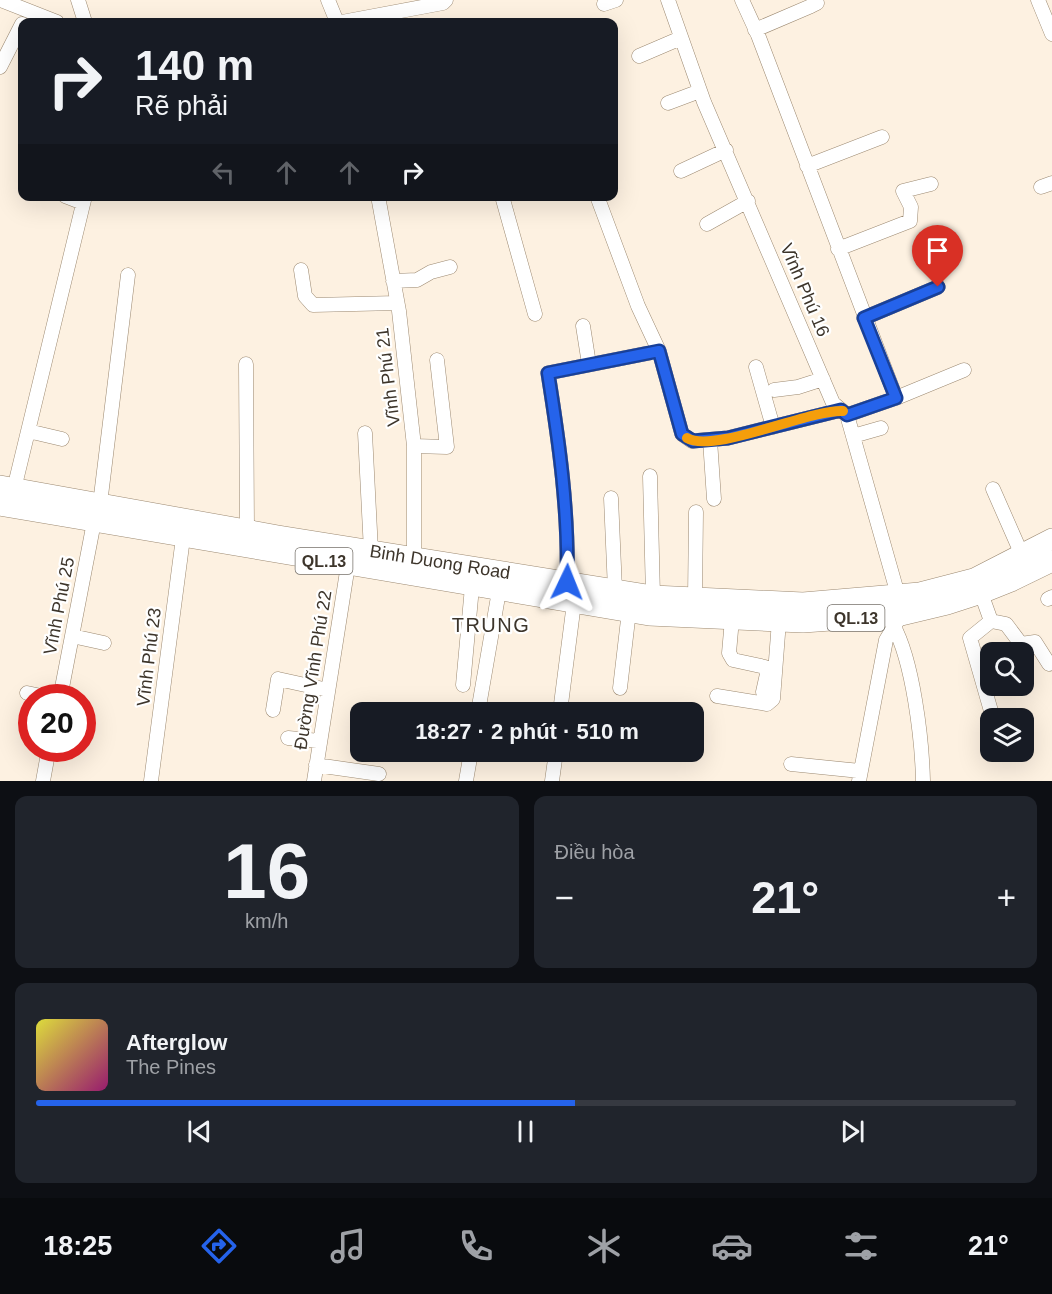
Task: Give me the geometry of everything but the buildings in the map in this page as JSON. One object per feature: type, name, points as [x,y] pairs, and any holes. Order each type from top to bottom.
[{"type":"highway","name":"Binh Duong Road","points":[[7,488],[183,538],[348,565],[413,565],[567,582],[653,596],[803,603],[897,612],[920,593],[957,584],[1052,539]]},
{"type":"highway","name":"Binh Duong Road","points":[[0,505],[97,513],[247,530],[371,551],[472,587],[649,615],[803,622],[897,612],[947,604],[1011,581],[1052,561]]},
{"type":"street","points":[[1,0],[24,13],[42,18]]},
{"type":"street","points":[[78,0],[84,18]]},
{"type":"street","points":[[328,0],[335,18]]},
{"type":"street","points":[[363,18],[443,3],[446,0]]},
{"type":"street","name":"Vĩnh Phú 16","points":[[668,0],[700,91],[833,403],[844,413],[853,436],[910,669],[923,781]]},
{"type":"street","points":[[741,0],[755,30],[896,398]]},
{"type":"street","points":[[755,30],[811,6],[817,3],[816,0]]},
{"type":"street","points":[[1038,0],[1052,34]]},
{"type":"street","points":[[1,64],[18,26]]},
{"type":"street","points":[[639,56],[681,38]]},
{"type":"street","points":[[668,103],[700,91]]},
{"type":"street","points":[[807,166],[882,137]]},
{"type":"street","points":[[681,171],[726,150]]},
{"type":"street","points":[[838,249],[910,221],[911,207],[903,191],[931,184]]},
{"type":"street","points":[[7,488],[28,431],[84,201]]},
{"type":"street","name":"Vĩnh Phú 21","points":[[379,201],[397,303],[414,446],[413,565]]},
{"type":"street","points":[[503,201],[535,314]]},
{"type":"street","points":[[599,201],[638,306],[659,351],[682,434],[693,441],[728,438],[844,413],[896,398],[964,370]]},
{"type":"street","points":[[707,224],[748,201]]},
{"type":"street","points":[[393,281],[417,280],[430,272],[450,267]]},
{"type":"street","points":[[301,270],[305,296],[313,305],[397,303]]},
{"type":"street","name":"Vĩnh Phú 25","points":[[63,684],[97,513],[128,275]]},
{"type":"street","points":[[864,318],[938,287]]},
{"type":"street","points":[[583,326],[589,364]]},
{"type":"street","points":[[567,582],[568,549],[558,430],[547,369],[659,351]]},
{"type":"street","points":[[414,446],[447,447],[437,360]]},
{"type":"street","points":[[246,364],[247,530]]},
{"type":"street","points":[[756,367],[773,427]]},
{"type":"street","points":[[774,390],[798,387],[823,379]]},
{"type":"street","points":[[853,436],[881,428]]},
{"type":"street","points":[[28,431],[62,439]]},
{"type":"street","points":[[365,433],[371,551]]},
{"type":"street","points":[[710,440],[714,500]]},
{"type":"street","points":[[651,476],[653,596]]},
{"type":"street","points":[[993,489],[1022,555]]},
{"type":"street","points":[[611,498],[615,590]]},
{"type":"street","points":[[695,598],[696,512]]},
{"type":"street","name":"Vĩnh Phú 23","points":[[151,781],[183,538]]},
{"type":"street","name":"Đường Vĩnh Phú 22","points":[[314,781],[348,565]]},
{"type":"street","points":[[463,685],[472,587]]},
{"type":"street","points":[[480,702],[499,591]]},
{"type":"street","points":[[981,592],[991,621]]},
{"type":"street","points":[[561,702],[574,603]]},
{"type":"street","points":[[620,688],[628,611]]},
{"type":"street","points":[[791,764],[860,776],[886,640],[897,612]]},
{"type":"street","points":[[732,619],[729,653],[733,660],[765,667],[767,674],[763,692]]},
{"type":"street","points":[[717,696],[767,704],[773,699],[779,621]]},
{"type":"street","points":[[991,621],[1006,624],[1021,644],[1035,642],[1049,664]]},
{"type":"street","points":[[990,708],[970,638],[991,621]]},
{"type":"street","points":[[72,636],[104,643]]},
{"type":"street","points":[[273,710],[278,679],[328,690]]},
{"type":"street","points":[[288,738],[320,741]]},
{"type":"street","points":[[43,781],[47,762]]},
{"type":"street","points":[[466,781],[469,762]]},
{"type":"street","points":[[552,781],[555,762]]},
{"type":"street","points":[[316,765],[379,774]]},
{"type":"slow traffic","points":[[687,438],[693,441],[728,438],[843,411]]},
{"type":"district","name":"TRUNG","points":[[491,625]]},
{"type":"route","points":[[567,582],[568,549],[558,430],[548,373],[659,351],[682,434],[693,441],[728,438],[841,410],[847,415],[896,398],[864,318],[938,287]]}]
